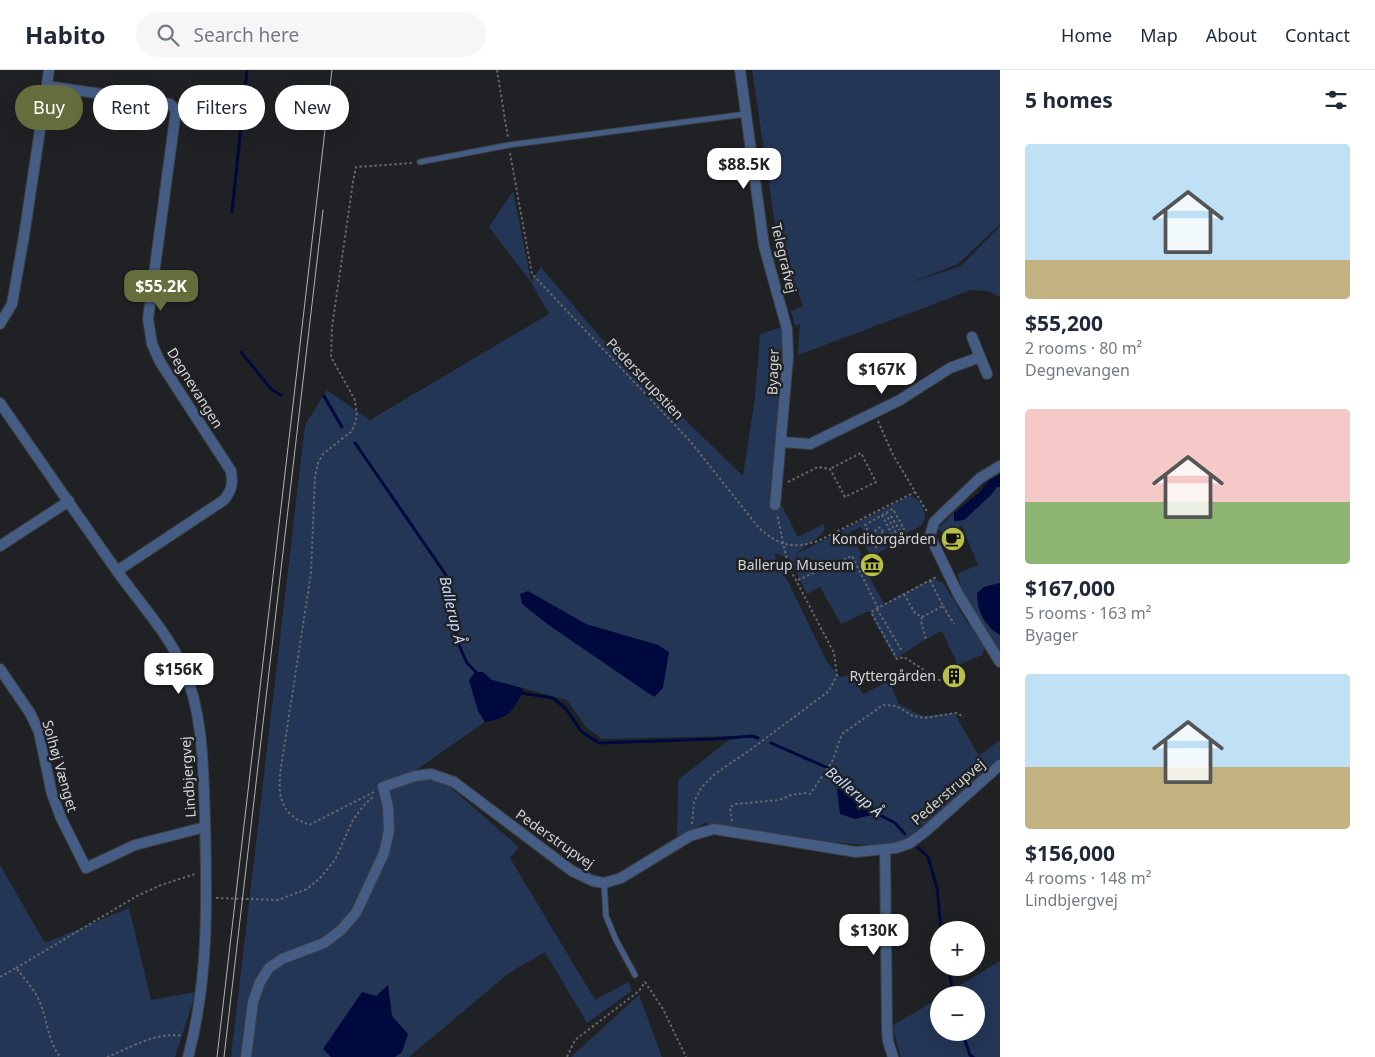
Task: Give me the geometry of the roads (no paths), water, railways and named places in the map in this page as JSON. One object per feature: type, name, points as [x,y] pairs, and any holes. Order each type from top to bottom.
[{"type":"street","points":[[47,85],[49,70]]},
{"type":"street","name":"Telegrafvej","points":[[740,70],[764,246],[780,303]]},
{"type":"street","name":"Degnevangen","points":[[83,91],[170,104],[176,110],[148,320],[152,344],[160,362],[231,471],[233,483],[230,492],[224,500],[117,571]]},
{"type":"street","points":[[0,324],[12,304],[40,130]]},
{"type":"street","name":"Byager","points":[[775,505],[788,358],[787,329],[780,303]]},
{"type":"street","points":[[972,336],[987,374]]},
{"type":"street","points":[[782,442],[810,444],[900,400],[950,368],[980,357]]},
{"type":"street","name":"Lindbjergvej","points":[[0,403],[117,571],[170,643],[183,668],[192,695],[202,747],[206,922],[203,978],[194,1038],[188,1057]]},
{"type":"street","points":[[1000,466],[980,478],[962,493],[934,522],[930,536],[963,603],[1000,662]]},
{"type":"street","points":[[0,546],[69,501]]},
{"type":"street","name":"Solhøj Vænget","points":[[0,669],[30,713],[39,732],[52,794],[60,818],[86,868],[135,846],[205,827]]},
{"type":"street","name":"Pederstrupvej","points":[[246,1057],[253,1002],[260,982],[269,968],[282,959],[324,944],[340,932],[356,913],[384,853],[389,831],[388,807],[383,787],[414,776],[431,774],[454,782],[572,871],[593,881],[604,883],[621,878],[690,836],[714,829],[856,852],[896,848],[910,843],[926,831],[1000,764]]},
{"type":"street","points":[[885,850],[887,1028],[888,1042],[893,1057]]},
{"type":"lane","points":[[420,162],[509,145],[746,114]]},
{"type":"lane","points":[[604,883],[606,916],[616,940],[635,975]]},
{"type":"water","points":[[1000,474],[1000,487],[997,487],[964,520],[954,521],[954,513],[979,493],[989,480]]},
{"type":"water","points":[[1000,583],[1000,635],[986,622],[980,612],[977,593],[984,587]]},
{"type":"water","points":[[528,591],[586,624],[658,645],[669,652],[663,688],[654,697],[550,626],[522,604],[520,594]]},
{"type":"water","points":[[475,672],[483,672],[492,680],[522,688],[523,693],[508,714],[499,719],[485,722],[478,711],[469,680]]},
{"type":"water","points":[[841,781],[862,793],[876,814],[855,819],[840,814],[837,790]]},
{"type":"water","points":[[388,985],[392,1016],[408,1034],[402,1052],[395,1057],[331,1057],[323,1049],[362,992],[376,996]]},
{"type":"waterway","name":"Ballerup Å","points":[[232,212],[247,70]]},
{"type":"waterway","name":"Ballerup Å","points":[[241,352],[272,390],[281,395]]},
{"type":"waterway","points":[[324,396],[342,427]]},
{"type":"waterway","name":"Ballerup Å","points":[[355,443],[446,575],[458,643],[467,663],[478,674]]},
{"type":"waterway","name":"Ballerup Å","points":[[521,693],[553,698],[566,709],[582,732],[599,743],[752,736],[758,738]]},
{"type":"waterway","name":"Ballerup Å","points":[[771,743],[828,768],[843,784]]},
{"type":"waterway","name":"Ballerup Å","points":[[874,812],[895,823],[905,834]]},
{"type":"waterway","name":"Ballerup Å","points":[[918,848],[928,857],[937,888],[940,921]]},
{"type":"waterway","name":"Ballerup Å","points":[[950,976],[952,986]]},
{"type":"waterway","name":"Ballerup Å","points":[[965,1041],[970,1055],[973,1057]]},
{"type":"tram line","points":[[217,1057],[332,70]]},
{"type":"tram line","points":[[224,1057],[323,210]]},
{"type":"place","name":"Konditorgården","points":[[953,539]]},
{"type":"place","name":"Ballerup Museum","points":[[872,565]]},
{"type":"place","name":"Ryttergården","points":[[954,676]]}]
